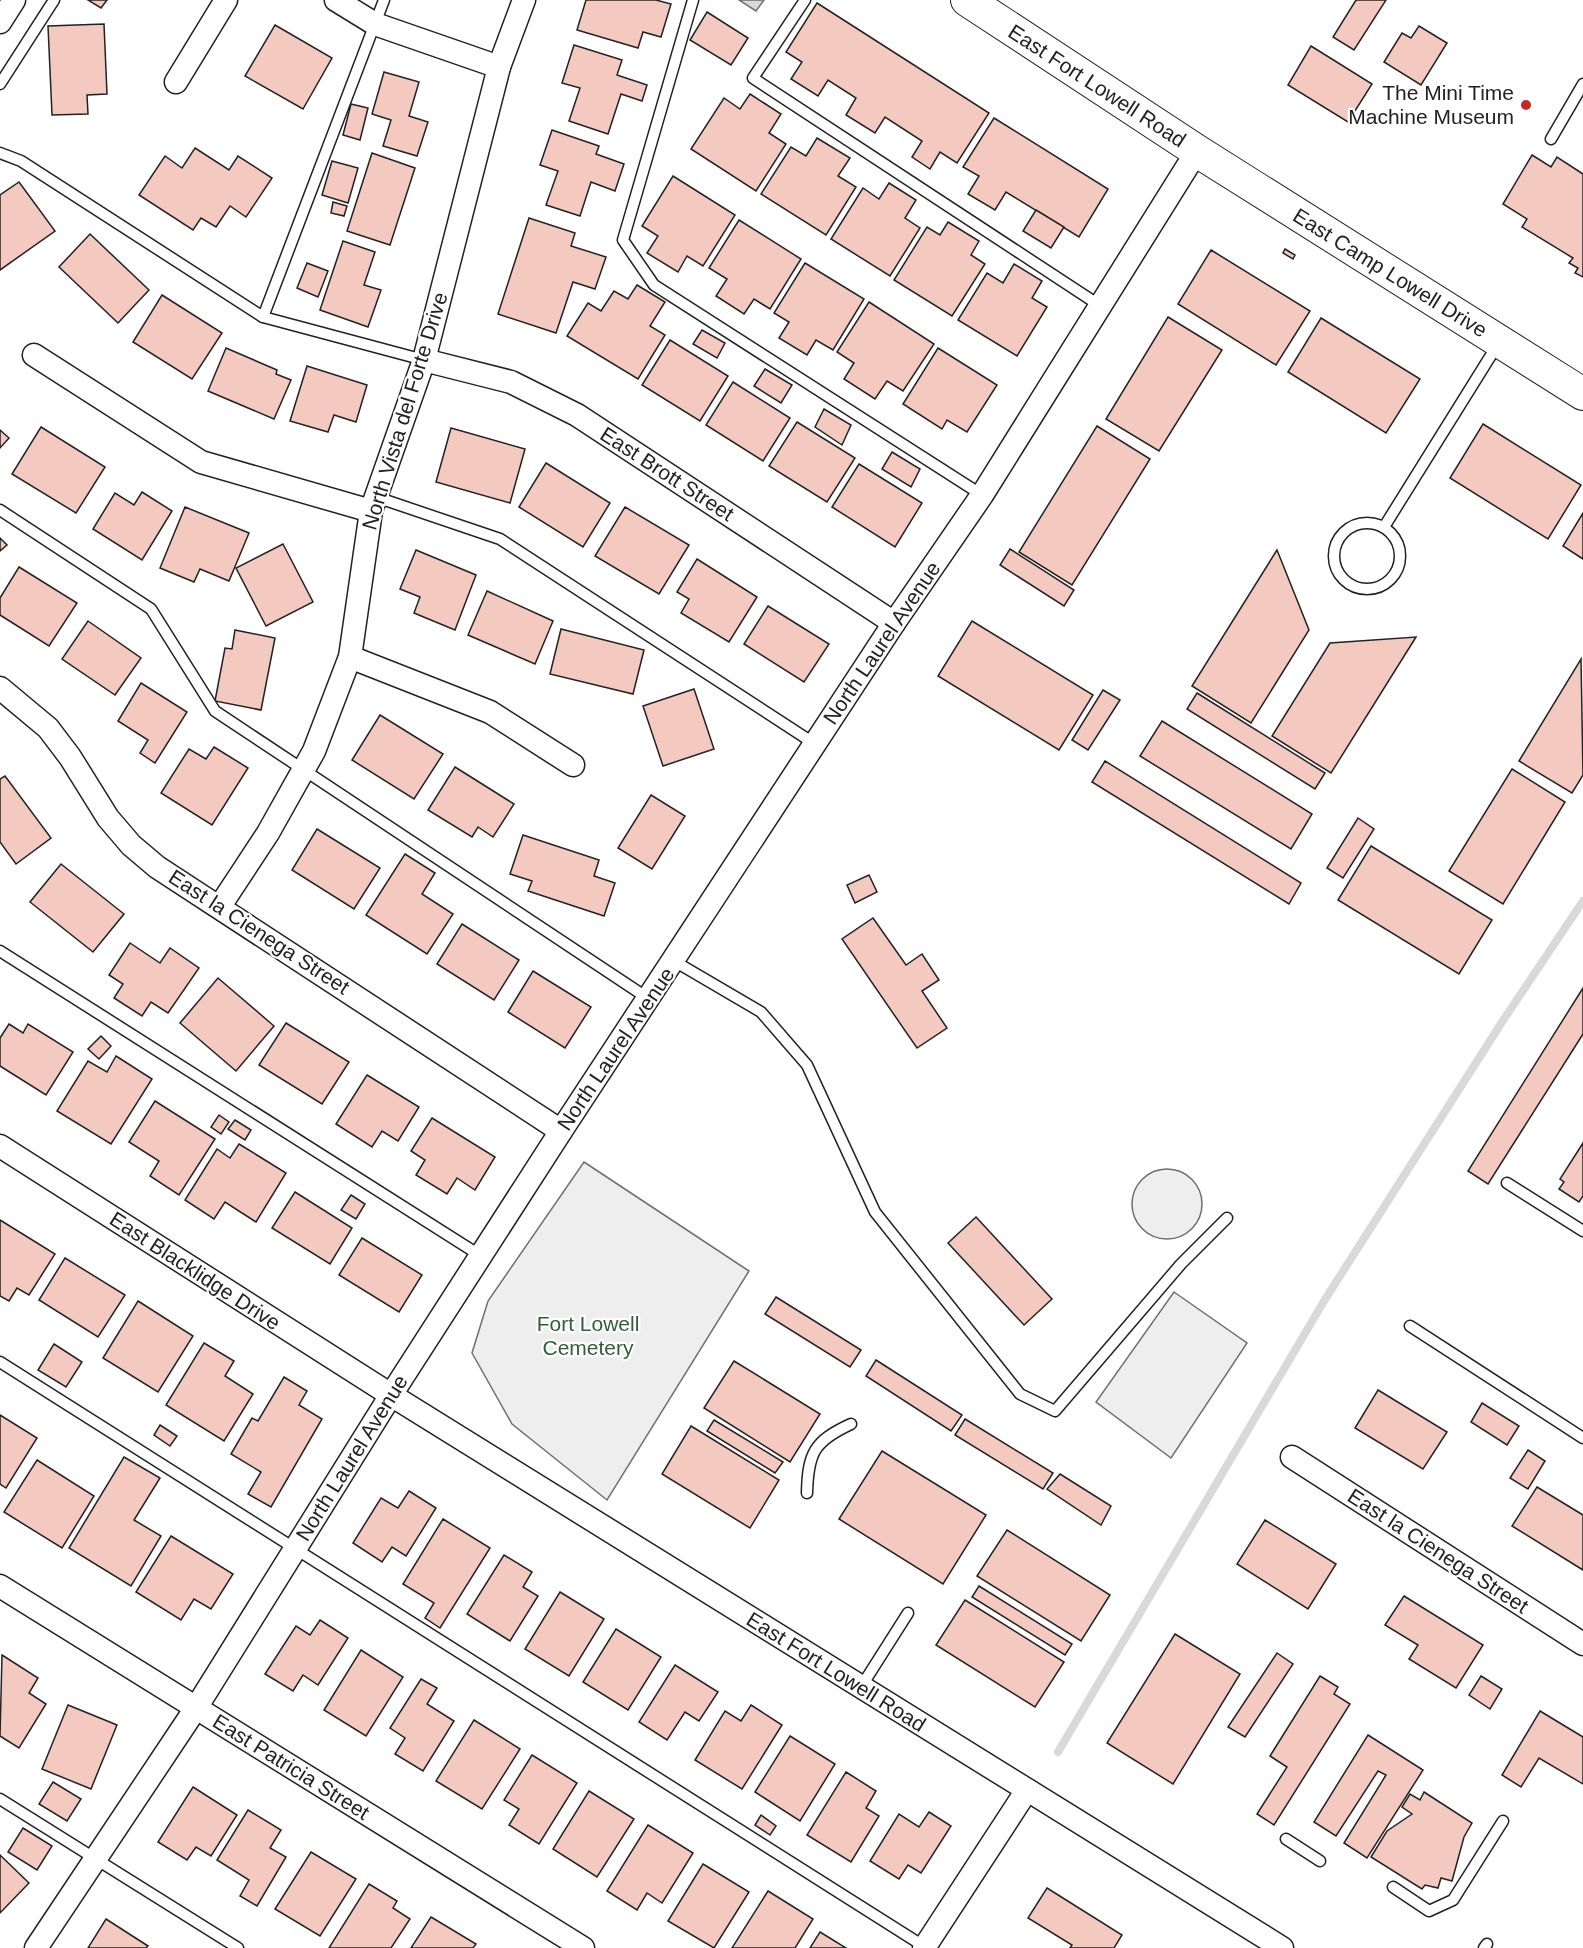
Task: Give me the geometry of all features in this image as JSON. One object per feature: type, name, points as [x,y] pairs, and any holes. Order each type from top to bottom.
[{"type":"main road","name":"East Fort Lowell Road","points":[[967,0],[1197,152]]},
{"type":"main road","name":"East Camp Lowell Drive","points":[[1197,152],[1583,394]]},
{"type":"street","points":[[176,82],[226,0]]},
{"type":"street","points":[[336,0],[375,24],[500,67]]},
{"type":"street","name":"North Vista del Forte Drive","points":[[220,906],[268,833],[314,751],[350,657],[374,504],[424,360],[500,67],[524,0]]},
{"type":"street","name":"North Laurel Avenue","points":[[36,1948],[196,1708],[391,1395],[561,1131],[894,623],[982,495],[1102,307],[1197,152]]},
{"type":"street","points":[[34,355],[201,462],[374,504]]},
{"type":"street","name":"East Brott Street","points":[[424,360],[511,382],[577,414],[894,623]]},
{"type":"street","points":[[350,657],[490,712],[573,765]]},
{"type":"street","name":"East la Cienega Street","points":[[0,688],[48,728],[108,818],[131,845],[157,867],[220,906],[561,1131]]},
{"type":"street","name":"East Blacklidge Drive","points":[[0,1146],[391,1395]]},
{"type":"street","name":"East Fort Lowell Road","points":[[391,1395],[1282,1948]]},
{"type":"street","name":"East la Cienega Street","points":[[1292,1457],[1583,1644]]},
{"type":"street","name":"East Patricia Street","points":[[0,1586],[583,1948]]},
{"type":"street","points":[[925,1947],[1028,1790]]},
{"type":"lane","points":[[0,84],[54,0]]},
{"type":"lane","points":[[263,318],[384,0]]},
{"type":"lane","points":[[693,0],[623,240],[654,285],[982,495]]},
{"type":"lane","points":[[806,0],[753,78],[1102,307]]},
{"type":"lane","points":[[1551,139],[1583,84]]},
{"type":"lane","points":[[0,153],[21,161],[263,318],[424,360]]},
{"type":"lane","points":[[1384,527],[1499,341]]},
{"type":"lane","points":[[374,504],[500,539],[815,744]]},
{"type":"lane","points":[[0,510],[151,609],[215,711],[649,999]]},
{"type":"lane","points":[[1374,523],[1384,527],[1399,543],[1400,565],[1395,575],[1377,589],[1355,587],[1345,581],[1334,561],[1338,539],[1354,525],[1374,523]]},
{"type":"lane","points":[[0,951],[481,1256]]},
{"type":"lane","points":[[674,961],[761,1012],[807,1065],[875,1212],[1020,1394],[1055,1411],[1181,1264],[1227,1218]]},
{"type":"lane","points":[[1507,1183],[1583,1232]]},
{"type":"lane","points":[[1410,1326],[1583,1438]]},
{"type":"lane","points":[[0,1362],[925,1947]]},
{"type":"lane","points":[[807,1493],[807,1465],[825,1436],[851,1424]]},
{"type":"lane","points":[[861,1687],[908,1613]]},
{"type":"lane","points":[[0,1799],[238,1948]]},
{"type":"lane","points":[[1393,1887],[1429,1911],[1453,1900],[1503,1821]]},
{"type":"lane","points":[[1286,1839],[1320,1861]]},
{"type":"green space","name":"Fort Lowell Cemetery","points":[[584,1162],[749,1271],[607,1500],[512,1424],[472,1353],[488,1301]]},
{"type":"green space","points":[[1167,1169],[1186,1175],[1196,1185],[1202,1204],[1196,1223],[1186,1233],[1167,1239],[1148,1233],[1138,1223],[1132,1204],[1138,1185],[1148,1175]]},
{"type":"green space","points":[[1174,1292],[1247,1343],[1171,1458],[1096,1402]]},
{"type":"shaded area","points":[[739,0],[764,0],[756,11]]},
{"type":"building","points":[[88,0],[107,0],[101,8]]},
{"type":"building","points":[[586,0],[656,0],[671,4],[661,37],[643,32],[638,48],[577,30]]},
{"type":"building","points":[[1356,0],[1386,0],[1354,50],[1333,37]]},
{"type":"building","points":[[817,3],[989,113],[957,163],[940,152],[930,169],[912,157],[922,141],[885,117],[875,133],[846,115],[856,98],[828,80],[818,96],[791,79],[802,62],[786,52]]},
{"type":"building","points":[[707,12],[748,38],[731,65],[690,40]]},
{"type":"building","points":[[104,24],[107,94],[87,95],[88,114],[52,115],[48,26]]},
{"type":"building","points":[[275,25],[332,58],[303,109],[245,76]]},
{"type":"building","points":[[1419,26],[1447,43],[1421,85],[1384,62],[1402,33],[1411,38]]},
{"type":"building","points":[[574,45],[622,60],[617,75],[647,85],[642,101],[621,94],[608,134],[569,121],[580,88],[562,83]]},
{"type":"building","points":[[1311,46],[1372,84],[1348,122],[1288,85]]},
{"type":"building","points":[[384,72],[419,82],[409,116],[428,122],[417,156],[383,146],[391,120],[372,114]]},
{"type":"building","points":[[750,94],[781,114],[769,133],[786,144],[756,191],[691,149],[724,98],[740,109]]},
{"type":"building","points":[[351,104],[368,108],[360,140],[343,135]]},
{"type":"building","points":[[994,118],[1108,189],[1079,237],[1006,192],[995,210],[968,194],[979,176],[963,167]]},
{"type":"building","points":[[552,130],[599,146],[596,154],[624,164],[615,191],[591,182],[580,216],[546,205],[558,171],[540,165]]},
{"type":"building","points":[[817,138],[850,158],[838,176],[856,187],[826,235],[761,194],[791,147],[806,156]]},
{"type":"building","points":[[195,148],[229,170],[238,156],[272,178],[246,217],[230,206],[216,227],[201,218],[193,230],[139,195],[165,156],[182,168]]},
{"type":"building","points":[[372,153],[415,168],[390,245],[347,231]]},
{"type":"building","points":[[1532,155],[1551,167],[1557,157],[1583,174],[1583,277],[1575,273],[1578,268],[1569,263],[1573,258],[1522,227],[1527,219],[1503,204]]},
{"type":"building","points":[[332,161],[358,168],[348,203],[322,195]]},
{"type":"building","points":[[673,176],[735,215],[703,266],[687,256],[678,272],[647,253],[658,236],[642,226]]},
{"type":"building","points":[[19,182],[55,231],[0,270],[0,195]]},
{"type":"building","points":[[889,183],[916,200],[905,218],[920,228],[890,276],[831,239],[863,188],[879,199]]},
{"type":"building","points":[[333,202],[347,206],[344,216],[331,213]]},
{"type":"building","points":[[1036,210],[1064,227],[1051,248],[1023,231]]},
{"type":"building","points":[[529,218],[575,233],[571,246],[606,257],[595,289],[573,282],[556,333],[498,314]]},
{"type":"building","points":[[739,220],[801,259],[770,309],[754,299],[744,314],[716,296],[727,279],[709,268]]},
{"type":"building","points":[[948,222],[979,241],[971,255],[985,264],[952,316],[894,280],[927,227],[940,235]]},
{"type":"building","points":[[90,234],[149,290],[118,323],[59,267]]},
{"type":"building","points":[[343,241],[375,252],[364,285],[381,290],[368,327],[320,310]]},
{"type":"building","points":[[1285,249],[1295,255],[1293,259],[1283,253]]},
{"type":"building","points":[[1211,250],[1310,311],[1276,365],[1178,304]]},
{"type":"building","points":[[307,263],[328,271],[318,297],[297,288]]},
{"type":"building","points":[[805,263],[864,299],[833,350],[816,340],[807,355],[779,338],[789,322],[774,313]]},
{"type":"building","points":[[1014,264],[1042,281],[1032,298],[1047,307],[1017,356],[958,320],[987,273],[1003,283]]},
{"type":"building","points":[[637,285],[665,302],[650,326],[665,335],[638,379],[567,336],[588,303],[601,311],[614,291],[628,299]]},
{"type":"building","points":[[162,295],[222,333],[192,379],[133,342]]},
{"type":"building","points":[[869,302],[934,344],[903,391],[887,381],[875,399],[844,379],[854,363],[837,352]]},
{"type":"building","points":[[1168,317],[1222,350],[1159,451],[1106,419]]},
{"type":"building","points":[[1321,318],[1420,379],[1386,433],[1288,372]]},
{"type":"building","points":[[702,330],[725,343],[717,358],[693,344]]},
{"type":"building","points":[[670,340],[728,376],[700,421],[642,385]]},
{"type":"building","points":[[226,348],[277,370],[276,374],[291,380],[274,419],[208,391]]},
{"type":"building","points":[[938,348],[997,385],[967,432],[947,420],[942,429],[903,404]]},
{"type":"building","points":[[307,366],[367,385],[356,422],[334,415],[328,432],[290,421]]},
{"type":"building","points":[[765,369],[792,385],[781,403],[754,386]]},
{"type":"building","points":[[733,382],[790,418],[763,461],[706,425]]},
{"type":"building","points":[[824,409],[851,425],[842,445],[815,427]]},
{"type":"building","points":[[797,422],[855,458],[827,502],[769,466]]},
{"type":"building","points":[[1483,424],[1581,485],[1548,539],[1450,478]]},
{"type":"building","points":[[1097,426],[1150,459],[1072,585],[1019,552]]},
{"type":"building","points":[[41,427],[105,467],[76,513],[12,474]]},
{"type":"building","points":[[451,428],[525,449],[510,503],[436,482]]},
{"type":"building","points":[[0,430],[9,438],[0,448]]},
{"type":"building","points":[[892,452],[920,469],[911,487],[882,469]]},
{"type":"building","points":[[546,463],[610,503],[583,547],[519,507]]},
{"type":"building","points":[[859,464],[922,503],[895,547],[832,507]]},
{"type":"building","points":[[142,492],[172,511],[142,560],[93,529],[115,493],[134,505]]},
{"type":"building","points":[[185,507],[249,533],[229,581],[200,569],[194,582],[160,568]]},
{"type":"building","points":[[625,507],[689,545],[659,594],[595,556]]},
{"type":"building","points":[[1583,513],[1583,559],[1563,546]]},
{"type":"building","points":[[0,538],[7,545],[0,551]]},
{"type":"building","points":[[283,544],[313,602],[266,626],[236,568]]},
{"type":"building","points":[[1010,549],[1074,590],[1064,606],[1000,565]]},
{"type":"building","points":[[416,550],[476,575],[455,630],[414,613],[420,597],[400,589]]},
{"type":"building","points":[[1277,550],[1309,630],[1251,723],[1192,686]]},
{"type":"building","points":[[697,559],[757,597],[729,642],[681,613],[689,599],[677,592]]},
{"type":"building","points":[[19,567],[77,603],[49,646],[0,615],[0,598]]},
{"type":"building","points":[[487,591],[553,621],[535,664],[468,635]]},
{"type":"building","points":[[768,606],[829,644],[804,682],[744,644]]},
{"type":"building","points":[[88,621],[141,658],[115,695],[62,659]]},
{"type":"building","points":[[972,621],[1093,695],[1059,750],[938,676]]},
{"type":"building","points":[[561,629],[644,650],[633,694],[550,674]]},
{"type":"building","points":[[235,630],[275,638],[261,710],[215,701],[225,648],[232,649]]},
{"type":"building","points":[[1416,637],[1331,773],[1272,736],[1330,643]]},
{"type":"building","points":[[1581,659],[1583,775],[1572,793],[1519,761]]},
{"type":"building","points":[[141,683],[187,712],[155,763],[140,753],[148,740],[118,721]]},
{"type":"building","points":[[694,689],[714,749],[663,766],[643,706]]},
{"type":"building","points":[[1103,690],[1120,700],[1088,750],[1072,740]]},
{"type":"building","points":[[1197,693],[1325,773],[1315,789],[1187,709]]},
{"type":"building","points":[[380,715],[443,754],[414,799],[352,760]]},
{"type":"building","points":[[1162,721],[1312,814],[1291,849],[1140,756]]},
{"type":"building","points":[[214,747],[248,768],[212,825],[161,793],[189,749],[206,759]]},
{"type":"building","points":[[1105,761],[1301,883],[1289,904],[1092,782]]},
{"type":"building","points":[[455,767],[514,804],[493,837],[478,827],[472,837],[428,810]]},
{"type":"building","points":[[1512,769],[1565,802],[1503,904],[1449,871]]},
{"type":"building","points":[[5,776],[51,838],[16,864],[0,842],[0,779]]},
{"type":"building","points":[[651,795],[685,816],[652,869],[618,848]]},
{"type":"building","points":[[1358,818],[1374,829],[1343,878],[1327,868]]},
{"type":"building","points":[[317,829],[380,868],[354,909],[292,870]]},
{"type":"building","points":[[523,835],[599,860],[594,876],[615,883],[604,916],[528,891],[532,881],[510,874]]},
{"type":"building","points":[[1371,846],[1492,920],[1459,974],[1338,900]]},
{"type":"building","points":[[405,854],[435,873],[422,894],[453,914],[427,954],[366,915]]},
{"type":"building","points":[[61,864],[124,914],[93,952],[30,902]]},
{"type":"building","points":[[869,875],[877,892],[855,903],[847,885]]},
{"type":"building","points":[[873,918],[906,965],[922,954],[939,980],[922,991],[947,1028],[917,1048],[842,939]]},
{"type":"building","points":[[462,924],[519,960],[494,1000],[437,964]]},
{"type":"building","points":[[130,943],[160,963],[170,948],[199,968],[168,1013],[151,1002],[142,1016],[114,998],[123,984],[109,975]]},
{"type":"building","points":[[533,971],[591,1007],[565,1048],[508,1012]]},
{"type":"building","points":[[218,978],[274,1026],[236,1071],[180,1023]]},
{"type":"building","points":[[1583,988],[1583,1034],[1488,1184],[1468,1171]]},
{"type":"building","points":[[286,1023],[349,1062],[322,1104],[259,1065]]},
{"type":"building","points":[[9,1024],[23,1033],[28,1024],[73,1052],[46,1095],[0,1066],[0,1038]]},
{"type":"building","points":[[101,1036],[111,1046],[99,1059],[88,1049]]},
{"type":"building","points":[[116,1056],[152,1079],[111,1144],[57,1111],[88,1061],[107,1072]]},
{"type":"building","points":[[367,1075],[419,1107],[398,1141],[382,1131],[372,1147],[336,1124]]},
{"type":"building","points":[[155,1101],[215,1139],[179,1195],[150,1176],[159,1161],[129,1142]]},
{"type":"building","points":[[219,1115],[229,1122],[221,1134],[211,1127]]},
{"type":"building","points":[[432,1118],[495,1157],[475,1190],[457,1178],[447,1194],[416,1175],[425,1160],[411,1151]]},
{"type":"building","points":[[235,1120],[251,1130],[245,1140],[228,1129]]},
{"type":"building","points":[[1583,1143],[1583,1196],[1579,1202],[1559,1189],[1564,1182],[1560,1179]]},
{"type":"building","points":[[239,1144],[286,1173],[256,1222],[225,1202],[214,1219],[185,1200],[217,1149],[230,1158]]},
{"type":"building","points":[[295,1192],[352,1228],[330,1264],[272,1228]]},
{"type":"building","points":[[351,1195],[365,1204],[356,1219],[341,1210]]},
{"type":"building","points":[[976,1217],[1052,1299],[1024,1325],[948,1243]]},
{"type":"building","points":[[0,1220],[55,1254],[29,1295],[17,1288],[9,1301],[0,1296]]},
{"type":"building","points":[[362,1238],[422,1275],[399,1312],[339,1275]]},
{"type":"building","points":[[65,1258],[125,1295],[98,1337],[39,1300]]},
{"type":"building","points":[[776,1297],[861,1350],[850,1367],[765,1314]]},
{"type":"building","points":[[138,1301],[193,1336],[158,1392],[103,1358]]},
{"type":"building","points":[[204,1343],[234,1361],[225,1376],[253,1394],[224,1441],[166,1405]]},
{"type":"building","points":[[54,1344],[82,1362],[66,1387],[38,1370]]},
{"type":"building","points":[[876,1360],[962,1415],[951,1431],[866,1376]]},
{"type":"building","points":[[734,1361],[820,1414],[790,1462],[704,1408]]},
{"type":"building","points":[[284,1377],[307,1391],[299,1405],[322,1419],[271,1507],[248,1494],[261,1472],[231,1454],[252,1418],[258,1421]]},
{"type":"building","points":[[1378,1390],[1447,1432],[1423,1469],[1355,1428]]},
{"type":"building","points":[[1482,1403],[1519,1426],[1507,1445],[1471,1422]]},
{"type":"building","points":[[0,1415],[37,1438],[6,1488],[0,1484]]},
{"type":"building","points":[[965,1419],[1053,1473],[1043,1489],[955,1435]]},
{"type":"building","points":[[714,1420],[783,1462],[775,1473],[707,1431]]},
{"type":"building","points":[[160,1425],[177,1436],[170,1446],[154,1435]]},
{"type":"building","points":[[691,1426],[779,1480],[750,1528],[662,1474]]},
{"type":"building","points":[[1528,1450],[1545,1461],[1528,1489],[1510,1478]]},
{"type":"building","points":[[882,1451],[986,1515],[943,1584],[839,1519]]},
{"type":"building","points":[[124,1457],[160,1478],[134,1520],[161,1536],[131,1586],[69,1548]]},
{"type":"building","points":[[37,1460],[94,1496],[62,1548],[4,1512]]},
{"type":"building","points":[[1060,1474],[1111,1506],[1101,1525],[1047,1489]]},
{"type":"building","points":[[1537,1487],[1583,1515],[1583,1570],[1512,1526]]},
{"type":"building","points":[[409,1491],[436,1508],[406,1556],[392,1547],[382,1562],[353,1543],[381,1498],[398,1508]]},
{"type":"building","points":[[443,1519],[490,1548],[440,1628],[425,1618],[434,1603],[403,1584]]},
{"type":"building","points":[[1265,1520],[1336,1564],[1308,1609],[1237,1564]]},
{"type":"building","points":[[1007,1530],[1110,1595],[1081,1641],[977,1576]]},
{"type":"building","points":[[171,1536],[233,1574],[211,1609],[194,1599],[181,1620],[136,1592]]},
{"type":"building","points":[[504,1555],[532,1572],[523,1587],[538,1596],[510,1641],[467,1614]]},
{"type":"building","points":[[979,1586],[1072,1644],[1065,1655],[972,1597]]},
{"type":"building","points":[[560,1592],[604,1619],[569,1676],[525,1649]]},
{"type":"building","points":[[1404,1596],[1483,1645],[1456,1688],[1409,1659],[1418,1645],[1385,1625]]},
{"type":"building","points":[[965,1600],[1064,1662],[1035,1707],[936,1645]]},
{"type":"building","points":[[320,1620],[348,1638],[318,1685],[303,1675],[293,1691],[265,1674],[296,1626],[310,1635]]},
{"type":"building","points":[[616,1629],[661,1657],[628,1710],[583,1682]]},
{"type":"building","points":[[1175,1634],[1240,1674],[1173,1784],[1107,1743]]},
{"type":"building","points":[[361,1650],[403,1677],[366,1736],[324,1710]]},
{"type":"building","points":[[1277,1653],[1293,1664],[1245,1737],[1228,1727]]},
{"type":"building","points":[[2,1655],[38,1678],[29,1693],[46,1704],[19,1748],[0,1736]]},
{"type":"building","points":[[675,1665],[718,1692],[699,1721],[685,1712],[667,1740],[639,1722]]},
{"type":"building","points":[[1320,1676],[1338,1687],[1334,1694],[1350,1704],[1274,1825],[1257,1814],[1287,1767],[1270,1756]]},
{"type":"building","points":[[1481,1676],[1502,1689],[1490,1709],[1469,1695]]},
{"type":"building","points":[[421,1679],[437,1688],[427,1704],[454,1721],[423,1771],[395,1754],[405,1738],[390,1728]]},
{"type":"building","points":[[68,1705],[117,1725],[91,1789],[42,1769]]},
{"type":"building","points":[[751,1705],[782,1725],[742,1789],[695,1760],[725,1711],[741,1721]]},
{"type":"building","points":[[1540,1711],[1583,1737],[1583,1784],[1539,1758],[1521,1787],[1502,1775]]},
{"type":"building","points":[[474,1720],[520,1749],[482,1809],[436,1781]]},
{"type":"building","points":[[1368,1735],[1423,1770],[1367,1858],[1344,1843],[1386,1775],[1378,1771],[1336,1836],[1314,1822]]},
{"type":"building","points":[[790,1736],[835,1764],[800,1821],[755,1792]]},
{"type":"building","points":[[532,1755],[577,1783],[539,1844],[509,1825],[519,1809],[504,1800]]},
{"type":"building","points":[[846,1772],[876,1791],[866,1808],[879,1816],[851,1862],[807,1835]]},
{"type":"building","points":[[53,1782],[81,1799],[67,1821],[39,1804]]},
{"type":"building","points":[[193,1787],[237,1815],[211,1856],[196,1847],[187,1860],[158,1842]]},
{"type":"building","points":[[589,1791],[634,1819],[597,1877],[553,1849]]},
{"type":"building","points":[[1424,1792],[1472,1823],[1464,1837],[1452,1881],[1441,1878],[1438,1888],[1425,1885],[1422,1889],[1371,1857],[1387,1831],[1412,1814],[1402,1807],[1410,1794],[1420,1800]]},
{"type":"building","points":[[248,1810],[281,1830],[270,1848],[286,1857],[257,1906],[240,1896],[249,1880],[217,1860]]},
{"type":"building","points":[[929,1812],[951,1826],[921,1873],[908,1865],[899,1879],[870,1861],[899,1814],[919,1827]]},
{"type":"building","points":[[761,1815],[776,1826],[770,1835],[755,1825]]},
{"type":"building","points":[[648,1825],[693,1853],[662,1903],[647,1893],[637,1910],[607,1891]]},
{"type":"building","points":[[23,1828],[52,1846],[37,1870],[8,1852]]},
{"type":"building","points":[[311,1852],[356,1879],[320,1936],[275,1909]]},
{"type":"building","points":[[0,1855],[29,1883],[0,1913]]},
{"type":"building","points":[[703,1864],[749,1892],[714,1948],[668,1921]]},
{"type":"building","points":[[369,1884],[397,1901],[393,1908],[410,1919],[391,1948],[329,1948]]},
{"type":"building","points":[[1047,1888],[1122,1935],[1114,1948],[1070,1948],[1072,1945],[1028,1918]]},
{"type":"building","points":[[768,1891],[813,1919],[795,1948],[732,1948]]},
{"type":"building","points":[[431,1917],[476,1944],[473,1948],[411,1948]]},
{"type":"building","points":[[106,1919],[148,1946],[146,1948],[88,1948]]},
{"type":"building","points":[[820,1932],[846,1948],[810,1948]]},
{"type":"waterway","points":[[1058,1752],[1324,1301],[1502,1022],[1583,901]]},
{"type":"place","name":"The Mini Time Machine Museum","points":[[1526,105]]}]
